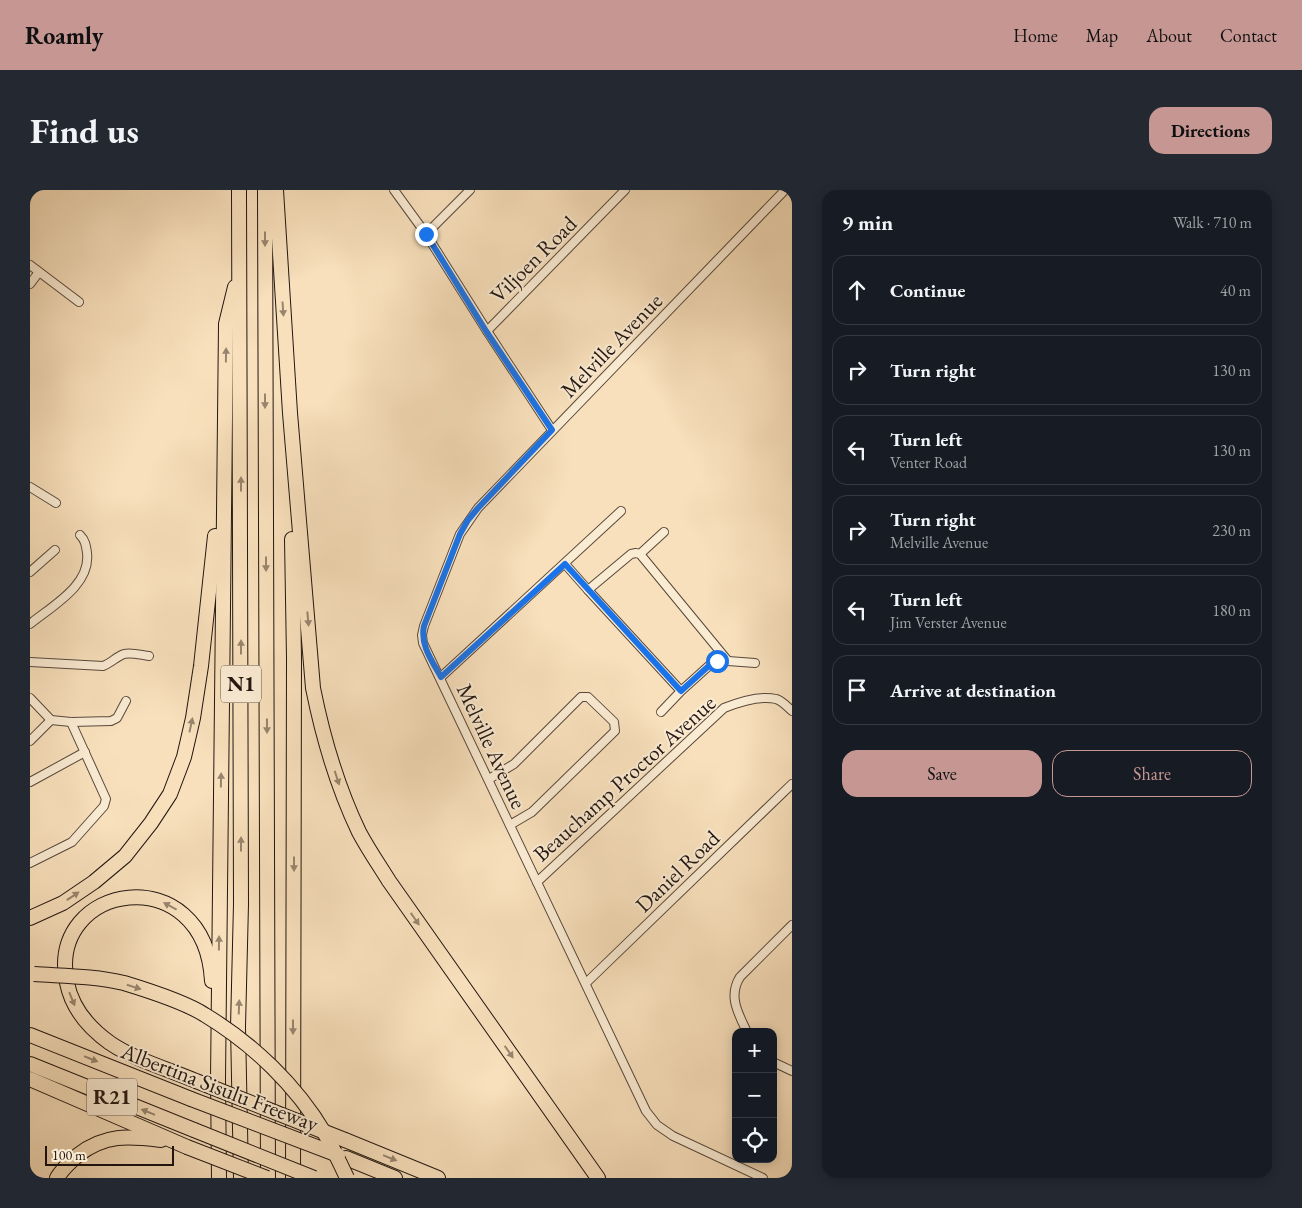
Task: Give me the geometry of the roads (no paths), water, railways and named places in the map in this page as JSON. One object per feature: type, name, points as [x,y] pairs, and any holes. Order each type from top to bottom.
[{"type":"highway","name":"N1","points":[[239,190],[242,904],[238,1027],[242,1178]]},
{"type":"highway","name":"N1","points":[[265,190],[268,1178]]},
{"type":"highway","points":[[276,190],[290,413],[314,688],[322,732],[343,796],[360,833],[389,881],[598,1178]]},
{"type":"highway","points":[[219,1173],[218,1079],[226,324],[240,264]]},
{"type":"highway","points":[[290,413],[294,658],[293,1178]]},
{"type":"highway","points":[[30,918],[63,903],[94,882],[125,856],[152,823],[170,794],[184,757],[193,718],[201,666],[224,456]]},
{"type":"highway","points":[[218,1079],[212,971],[206,944],[196,927],[181,912],[152,898],[132,897],[100,906],[88,915],[70,939],[65,954],[65,972],[73,1003],[94,1030],[110,1043],[130,1054],[438,1178]]},
{"type":"highway","points":[[32,974],[86,977],[123,983],[160,995],[204,1014],[247,1044],[280,1074],[325,1134],[347,1178]]},
{"type":"highway","name":"Albertina Sisulu Freeway","points":[[30,1034],[395,1178]]},
{"type":"highway","name":"R21","points":[[30,1064],[314,1178]]},
{"type":"highway","points":[[30,1078],[185,1146],[268,1178]]},
{"type":"highway","points":[[57,1178],[71,1160],[86,1149],[109,1139],[133,1137],[185,1146]]},
{"type":"street","points":[[394,190],[426,234],[486,331],[552,430]]},
{"type":"street","points":[[426,234],[470,190]]},
{"type":"street","name":"Viljoen Road","points":[[486,331],[625,190]]},
{"type":"street","name":"Melville Avenue","points":[[763,1178],[674,1136],[657,1124],[646,1111],[441,677],[423,643],[422,635],[460,534],[478,508],[785,190]]},
{"type":"street","points":[[30,265],[79,302]]},
{"type":"street","points":[[30,284],[39,272]]},
{"type":"street","points":[[30,487],[56,503]]},
{"type":"street","points":[[441,677],[621,511]]},
{"type":"street","points":[[640,554],[664,532]]},
{"type":"street","points":[[30,624],[64,597],[82,578],[87,564],[87,554],[85,540],[80,535]]},
{"type":"street","points":[[30,572],[55,550]]},
{"type":"street","points":[[588,590],[624,558],[636,552],[640,554],[728,661]]},
{"type":"street","points":[[565,564],[681,691]]},
{"type":"street","points":[[30,662],[103,666],[128,653],[148,656]]},
{"type":"street","points":[[661,712],[712,663],[728,661],[755,663]]},
{"type":"street","points":[[489,779],[514,764],[581,697],[588,697],[614,722],[615,731],[536,808],[510,825]]},
{"type":"street","points":[[30,698],[51,720],[71,722],[111,721],[117,718],[126,701]]},
{"type":"street","name":"Beauchamp Proctor Avenue","points":[[537,882],[724,708],[740,702],[762,698],[777,699],[792,711]]},
{"type":"street","points":[[30,741],[51,720]]},
{"type":"street","points":[[30,863],[72,842],[104,806],[106,799],[71,722]]},
{"type":"street","points":[[30,782],[85,752]]},
{"type":"street","name":"Daniel Road","points":[[586,983],[792,784]]},
{"type":"street","points":[[745,1028],[734,1000],[733,991],[736,984],[740,977],[792,925]]},
{"type":"street","points":[[777,1064],[792,1071]]}]
